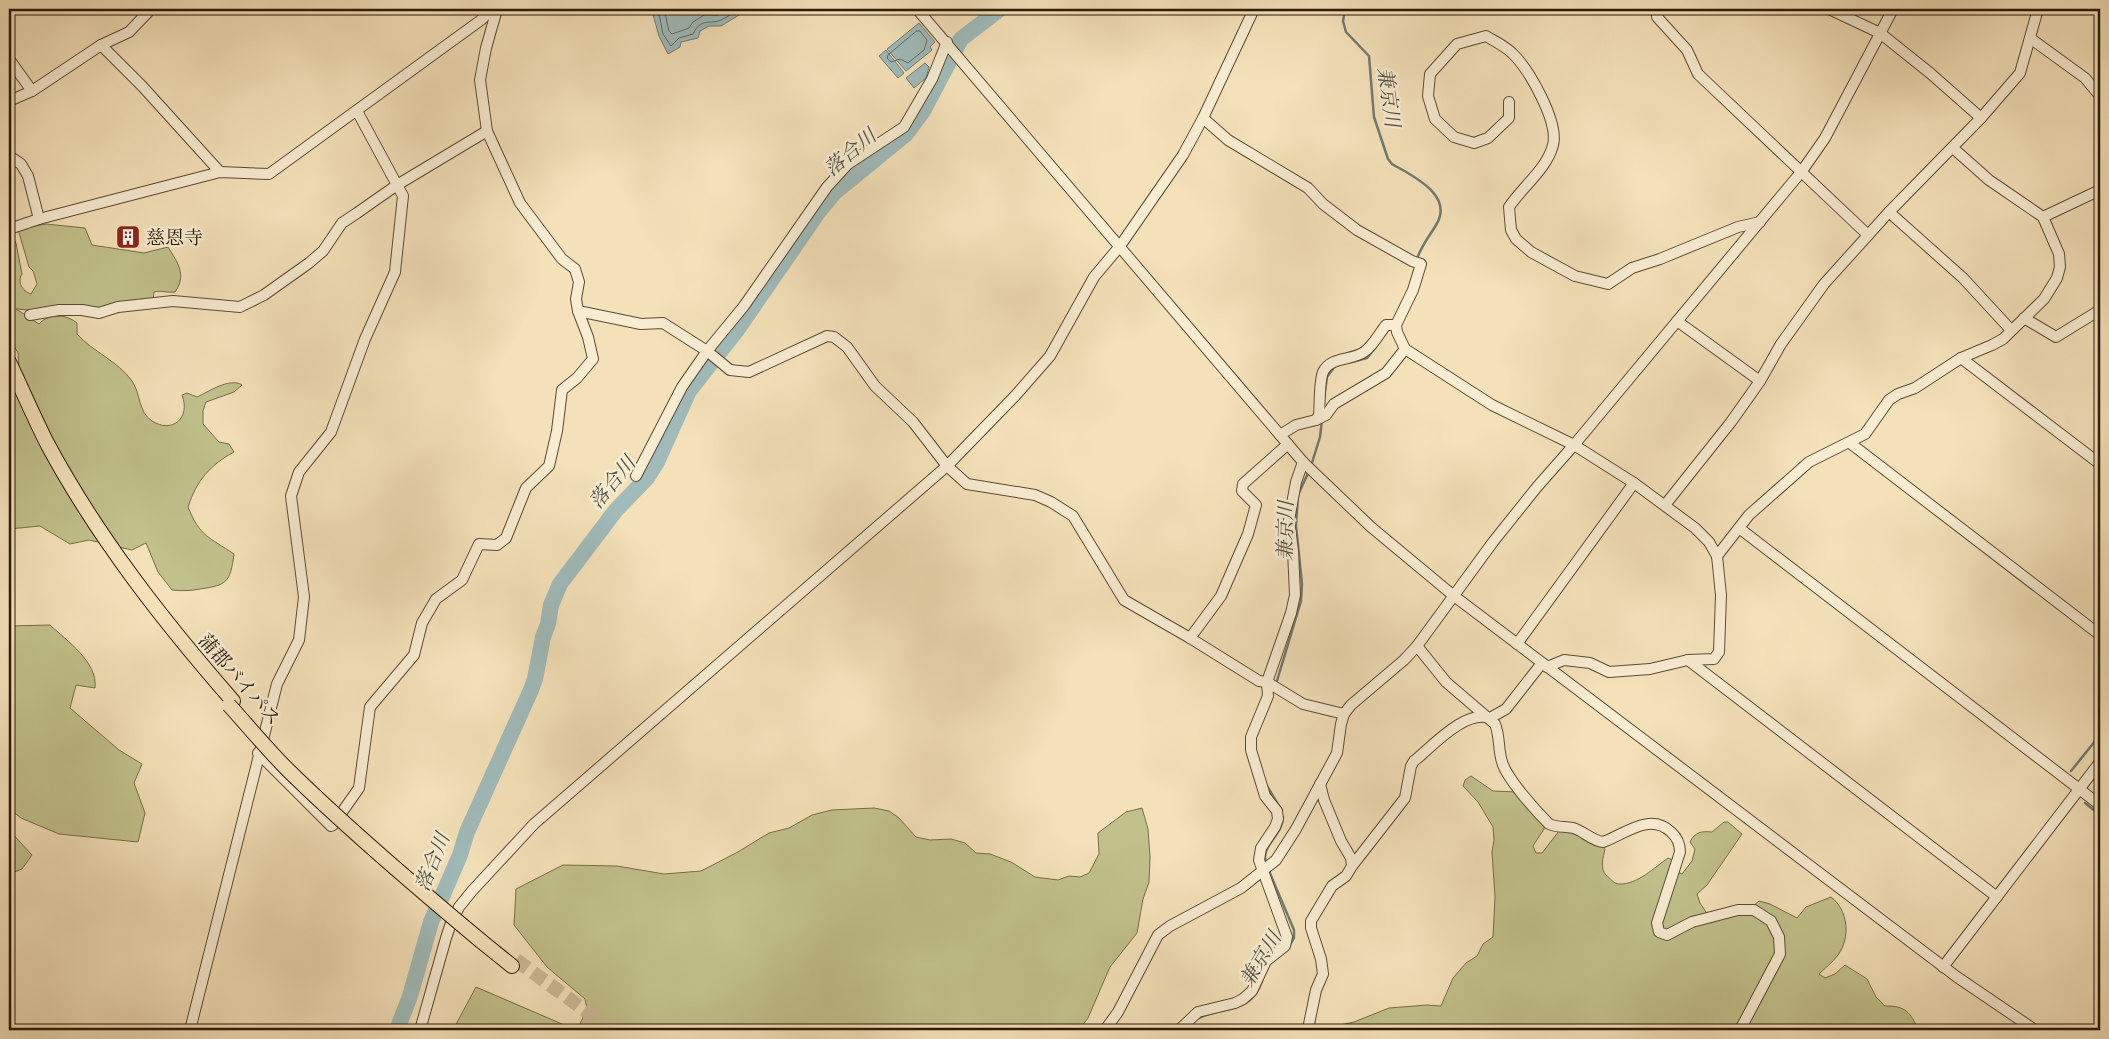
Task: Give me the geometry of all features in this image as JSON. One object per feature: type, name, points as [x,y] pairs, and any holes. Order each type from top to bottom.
[{"type":"highway","name":"蒲郡バイパス","points":[[9,362],[48,444],[92,518],[165,620],[231,703],[286,768],[329,809],[400,874],[514,963]]},
{"type":"highway","name":"蒲郡バイパス","points":[[9,381],[44,450],[88,524],[137,594],[180,649],[231,703]]},
{"type":"street","points":[[9,101],[32,91],[101,45],[129,32],[151,9]]},
{"type":"street","points":[[247,9],[261,9]]},
{"type":"street","points":[[9,228],[220,172],[270,174],[481,20],[492,9]]},
{"type":"street","points":[[258,753],[333,825],[359,788],[370,707],[414,655],[422,623],[436,599],[462,580],[480,544],[497,545],[506,538],[526,488],[549,466],[557,431],[562,390],[577,378],[593,358],[588,337],[578,312],[576,299],[578,282],[575,269],[562,259],[520,204],[487,131],[480,80],[486,48],[497,9]]},
{"type":"street","points":[[916,9],[960,58],[1280,436],[1371,527],[1454,596],[1544,665],[1943,967],[2035,1030]]},
{"type":"street","points":[[420,1030],[450,923],[459,907],[472,891],[507,853],[541,818],[947,466],[1015,396],[1050,356],[1094,277],[1120,246],[1183,155],[1204,118],[1254,9]]},
{"type":"street","points":[[1658,9],[1657,17],[1687,50],[1698,74],[1868,235]]},
{"type":"street","points":[[1829,9],[1880,33],[1930,73],[1981,118]]},
{"type":"street","points":[[1105,1030],[1118,1012],[1158,934],[1241,888],[1266,868],[1296,829],[1337,753],[1344,714],[1351,705],[1404,660],[1417,646],[1492,542],[1802,171],[1825,138],[1893,9]]},
{"type":"street","points":[[1665,505],[1731,422],[1760,380],[1781,344],[1824,284],[1888,212],[1953,148],[2020,73],[2038,9]]},
{"type":"street","points":[[1509,102],[1509,118],[1488,138],[1474,143],[1454,137],[1435,119],[1428,96],[1430,74],[1457,44],[1486,36],[1512,53],[1536,85],[1553,130],[1554,144],[1541,168],[1509,207],[1511,230],[1516,239],[1530,252],[1574,276],[1608,284],[1632,268],[1660,259],[1738,227],[1760,222]]},
{"type":"street","points":[[2030,38],[2085,78],[2100,96]]},
{"type":"street","points":[[636,476],[682,387],[744,306],[827,187],[848,164],[904,127],[932,79],[948,44]]},
{"type":"street","points":[[101,45],[142,86],[220,172]]},
{"type":"street","points":[[9,59],[32,91]]},
{"type":"street","points":[[190,1030],[258,753],[277,684],[299,640],[304,597],[291,496],[299,472],[331,432],[365,339],[395,272],[403,196],[358,111]]},
{"type":"street","points":[[1204,118],[1228,140],[1308,188],[1323,204],[1356,230],[1421,264],[1413,290],[1392,325],[1366,351],[1357,356],[1336,360],[1323,373],[1318,415],[1320,418]]},
{"type":"street","points":[[30,315],[67,310],[99,313],[118,307],[173,301],[240,307],[264,295],[309,263],[323,250],[342,224],[398,185],[487,131]]},
{"type":"street","points":[[1717,556],[1749,515],[1809,462],[1865,434],[1889,400],[1898,394],[1916,388],[1961,358],[1992,346],[2044,300],[2057,278],[2060,266],[2059,254],[2043,217],[1989,180],[1953,148]]},
{"type":"street","points":[[9,156],[21,164],[28,176],[39,219]]},
{"type":"street","points":[[2043,217],[2100,190]]},
{"type":"street","points":[[1888,212],[1963,278],[2011,330]]},
{"type":"street","points":[[2024,318],[2056,337],[2100,310]]},
{"type":"street","points":[[578,312],[641,324],[663,323],[708,352],[730,370],[749,372],[827,336],[834,337],[847,347],[875,386],[913,422],[947,466],[967,484],[1035,496],[1051,502],[1073,516],[1124,600],[1259,681],[1268,683],[1303,704],[1344,714]]},
{"type":"street","points":[[1677,321],[1760,380]]},
{"type":"street","points":[[1300,1030],[1308,1029],[1316,990],[1323,974],[1321,958],[1311,928],[1311,921],[1332,886],[1346,876],[1405,798],[1411,766],[1414,762],[1465,720],[1481,715],[1490,718],[1506,709],[1544,665],[1564,660],[1590,663],[1610,672],[1650,669],[1688,660],[1714,660],[1719,652],[1720,596],[1717,556],[1708,542],[1695,528],[1634,483],[1574,445],[1492,405],[1406,349],[1392,325]]},
{"type":"street","points":[[1280,436],[1296,425],[1320,418],[1334,404],[1386,373],[1406,349]]},
{"type":"street","points":[[1961,358],[2100,464]]},
{"type":"street","points":[[1850,443],[2100,635]]},
{"type":"street","points":[[1190,638],[1221,596],[1248,534],[1256,506],[1242,491],[1243,484],[1288,444]]},
{"type":"street","points":[[1178,1030],[1198,1012],[1235,1003],[1243,999],[1252,991],[1266,961],[1285,946],[1287,937],[1283,923],[1266,868],[1259,860],[1258,854],[1275,827],[1278,819],[1277,811],[1265,796],[1250,744],[1257,720],[1268,696],[1268,683],[1295,595],[1293,551],[1289,520],[1296,482],[1307,465]]},
{"type":"street","points":[[1517,644],[1634,483]]},
{"type":"street","points":[[1739,528],[2100,805]]},
{"type":"street","points":[[1417,646],[1446,682],[1490,718],[1499,734],[1502,762],[1506,772],[1549,824],[1554,827],[1573,828],[1597,841],[1604,842],[1640,825],[1652,822],[1660,824],[1675,835],[1680,843],[1680,852],[1656,923],[1659,932],[1667,935],[1692,922],[1738,910],[1754,910],[1771,922],[1779,937],[1780,954],[1778,962],[1740,1030]]},
{"type":"street","points":[[1688,660],[1997,898]]},
{"type":"street","points":[[1943,967],[2100,762]]},
{"type":"street","points":[[1320,784],[1324,800],[1341,841],[1351,858],[1352,866]]},
{"type":"green space","points":[[46,224],[85,228],[92,245],[144,253],[168,247],[175,258],[181,275],[179,286],[175,292],[154,292],[153,300],[110,304],[100,309],[61,306],[30,310],[16,309],[39,324],[53,316],[63,316],[77,323],[77,334],[120,368],[132,381],[147,417],[159,425],[173,425],[182,417],[184,411],[182,395],[187,393],[197,397],[225,384],[237,383],[242,385],[234,392],[206,402],[203,411],[203,424],[219,442],[229,444],[234,452],[218,462],[205,474],[195,489],[188,507],[201,531],[234,554],[229,577],[222,584],[193,590],[172,590],[158,572],[146,543],[132,550],[89,540],[70,544],[40,526],[9,529],[9,371],[19,365],[18,353],[13,344],[9,344],[9,232],[16,243],[22,274],[21,286],[31,294],[37,284],[33,271],[29,267],[18,229]]},
{"type":"green space","points":[[50,625],[87,661],[95,678],[95,688],[76,685],[70,708],[119,750],[142,764],[134,783],[145,813],[138,842],[59,834],[21,818],[9,809],[9,626]]},
{"type":"green space","points":[[1471,776],[1493,791],[1517,792],[1544,822],[1544,829],[1533,846],[1536,853],[1542,853],[1559,831],[1571,830],[1602,845],[1605,849],[1602,863],[1603,870],[1617,884],[1626,884],[1639,879],[1668,858],[1674,861],[1656,932],[1685,928],[1739,913],[1752,913],[1772,928],[1778,950],[1737,1030],[1336,1030],[1340,1025],[1354,1022],[1389,1008],[1427,1005],[1441,1006],[1453,978],[1466,963],[1477,956],[1483,944],[1493,937],[1495,897],[1492,852],[1494,840],[1493,827],[1478,802],[1463,786],[1465,780]]},
{"type":"green space","points":[[874,808],[889,811],[899,818],[916,837],[930,840],[951,839],[965,843],[976,853],[990,854],[1011,862],[1035,877],[1058,880],[1069,876],[1080,877],[1089,873],[1099,854],[1098,833],[1126,812],[1142,808],[1148,829],[1149,882],[1143,899],[1137,933],[1110,967],[1088,1018],[1079,1030],[577,1030],[587,1009],[585,999],[547,967],[514,925],[516,889],[563,865],[617,866],[664,874],[701,871],[769,833],[789,828],[812,815],[832,810]]},
{"type":"green space","points":[[1724,822],[1728,822],[1742,834],[1707,885],[1697,894],[1700,903],[1708,915],[1666,932],[1660,925],[1677,872],[1682,874],[1692,861],[1695,849],[1690,842],[1696,834],[1712,832]]},
{"type":"green space","points":[[9,830],[32,855],[22,869],[9,874]]},
{"type":"green space","points":[[1831,897],[1837,902],[1844,916],[1846,924],[1845,940],[1838,955],[1819,974],[1825,978],[1835,974],[1845,965],[1867,979],[1876,997],[1885,1006],[1898,1007],[1910,1014],[1919,1030],[1743,1030],[1762,998],[1781,934],[1752,907],[1759,901],[1770,904],[1797,918],[1806,907]]},
{"type":"green space","points":[[476,987],[576,1030],[453,1030]]},
{"type":"water","points":[[657,9],[749,9],[721,26],[709,26],[700,31],[698,38],[681,42],[680,47],[668,54],[659,36],[652,11]]},
{"type":"water","points":[[919,23],[935,42],[930,47],[932,50],[906,71],[887,49]]},
{"type":"water","points":[[886,50],[904,73],[898,78],[879,56]]},
{"type":"water","points":[[925,63],[929,67],[926,78],[914,88],[906,78]]},
{"type":"waterway","name":"落合川","points":[[397,1030],[410,996],[431,922],[460,855],[467,832],[531,690],[551,605],[560,584],[616,510],[647,478],[657,462],[689,391],[737,330],[819,211],[835,192],[906,134],[923,111],[961,39],[1000,9]]},
{"type":"waterway","name":"兼京川","points":[[1345,9],[1343,21],[1346,32],[1369,56],[1374,117],[1388,159],[1392,164],[1428,187],[1440,204],[1440,214],[1436,225],[1417,259]]},
{"type":"waterway","name":"兼京川","points":[[1355,361],[1367,358],[1376,347]]},
{"type":"waterway","name":"兼京川","points":[[1324,398],[1327,377],[1335,366]]},
{"type":"waterway","name":"兼京川","points":[[1311,466],[1320,437],[1322,420]]},
{"type":"waterway","name":"兼京川","points":[[1276,684],[1301,601],[1302,584],[1296,526],[1298,495],[1309,471]]},
{"type":"waterway","points":[[2071,771],[2100,735]]},
{"type":"waterway","name":"兼京川","points":[[1267,786],[1282,811]]},
{"type":"waterway","points":[[2085,803],[2100,815]]},
{"type":"waterway","name":"兼京川","points":[[1266,863],[1266,851],[1280,829],[1283,817]]},
{"type":"waterway","name":"兼京川","points":[[1269,871],[1294,930],[1294,938],[1289,946]]},
{"type":"waterway","name":"兼京川","points":[[1197,1019],[1243,1005],[1257,992],[1262,981]]},
{"type":"tunnel","points":[[516,960],[612,1030]]},
{"type":"place","name":"慈恩寺","points":[[128,237]]}]
